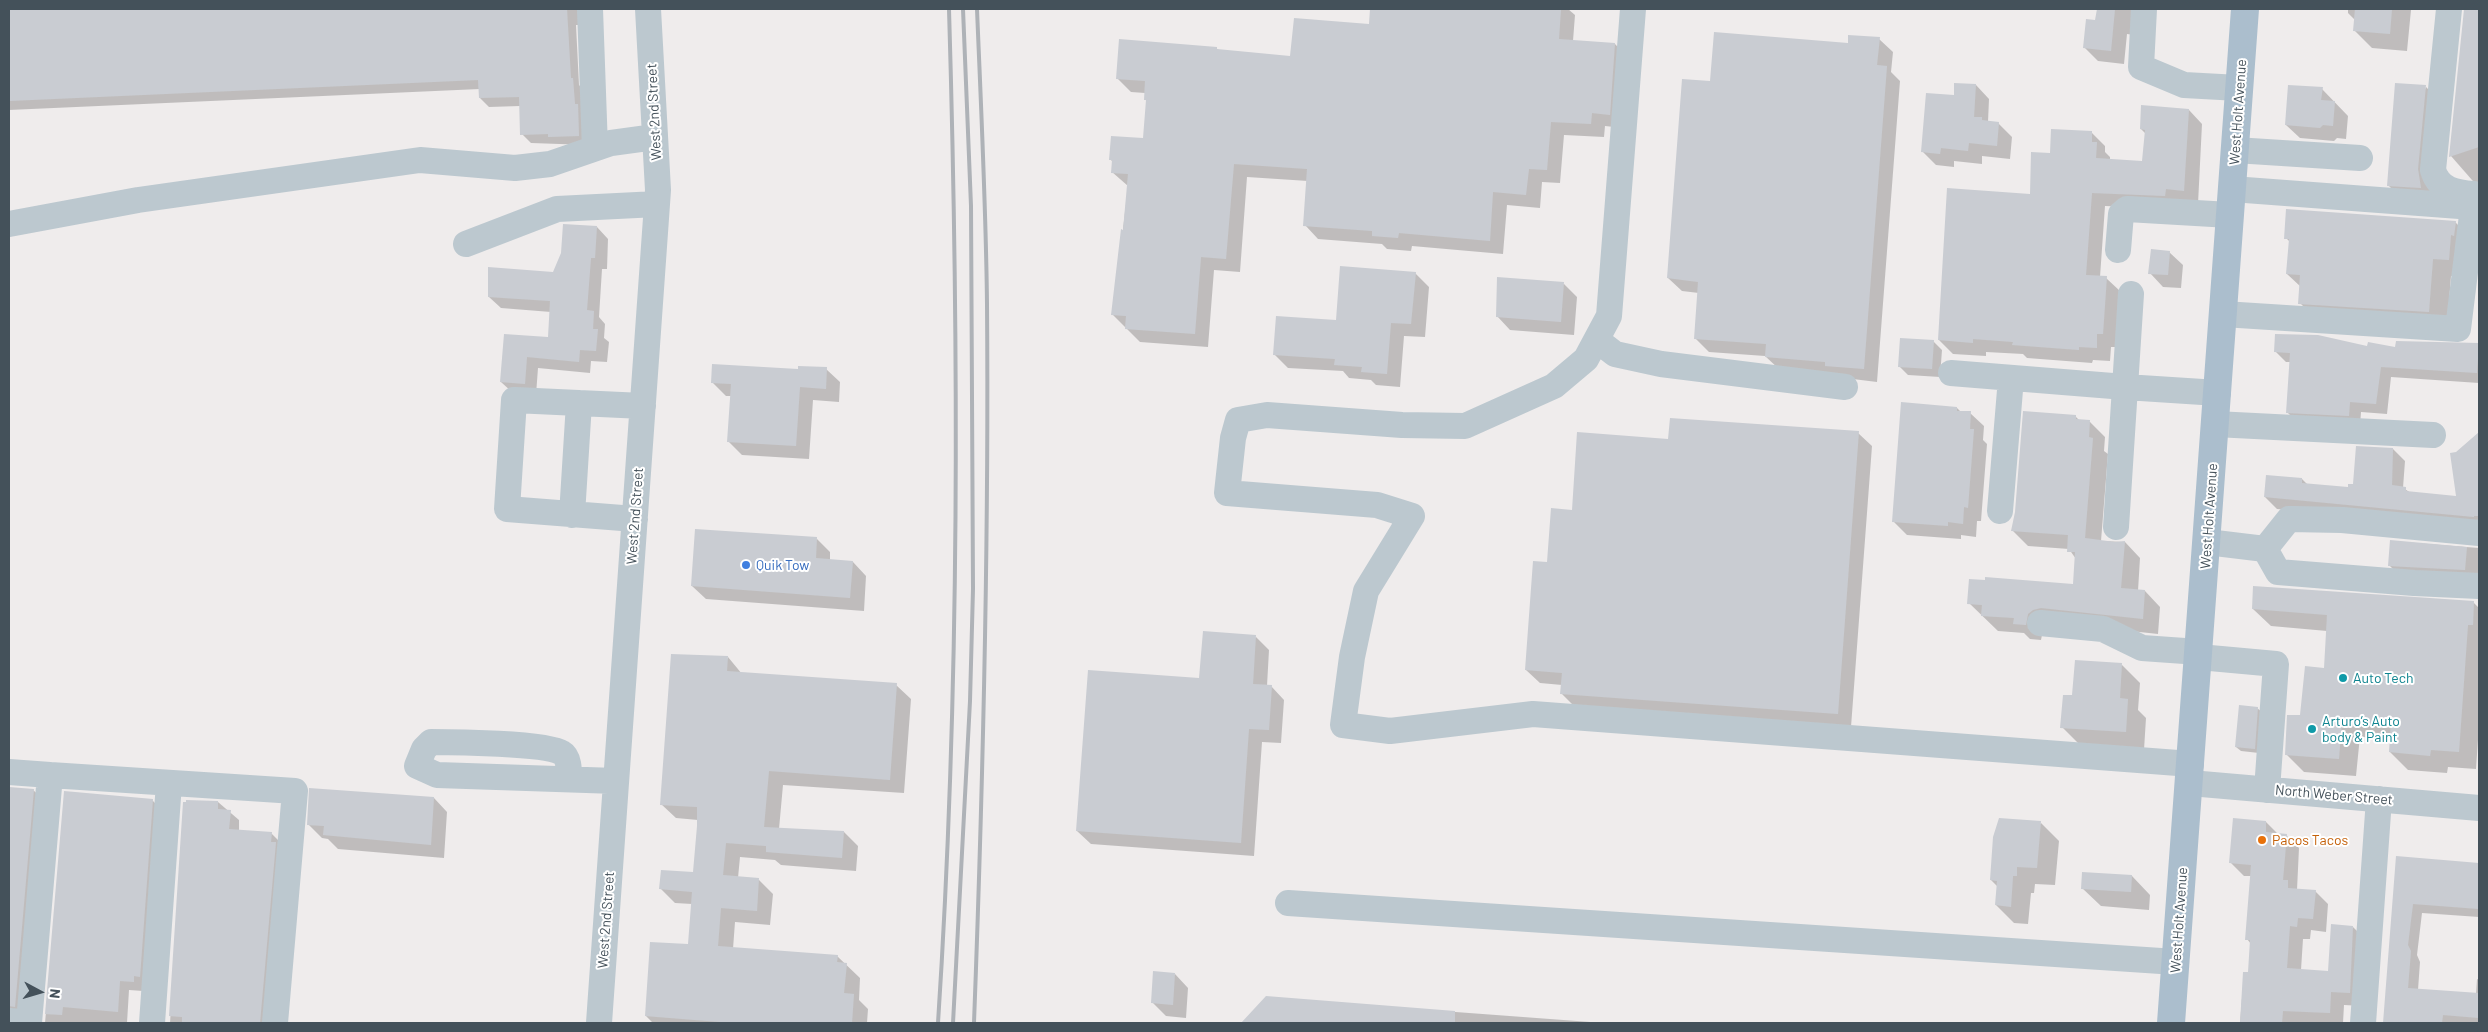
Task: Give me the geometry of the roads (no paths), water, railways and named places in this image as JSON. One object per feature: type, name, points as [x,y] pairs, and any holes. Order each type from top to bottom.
[{"type":"main road","name":"West Holt Avenue","points":[[2171,1023],[2245,9]]},
{"type":"street","points":[[590,9],[596,148]]},
{"type":"street","name":"West 2nd Street","points":[[599,1023],[657,204],[648,9]]},
{"type":"street","points":[[1633,9],[1609,316],[1596,340],[1615,354],[1661,364],[1845,387]]},
{"type":"street","points":[[2144,9],[2141,67],[2184,85],[2239,88]]},
{"type":"street","points":[[2449,9],[2433,170],[2435,178],[2446,189],[2477,203]]},
{"type":"street","points":[[9,224],[138,200],[420,160],[515,168],[550,164],[611,142],[655,137]]},
{"type":"street","points":[[2235,150],[2360,158]]},
{"type":"street","points":[[2232,189],[2477,203]]},
{"type":"street","points":[[2223,314],[2469,330],[2477,203]]},
{"type":"street","points":[[466,244],[557,208],[657,204]]},
{"type":"street","points":[[2118,250],[2121,214],[2127,209],[2230,216]]},
{"type":"street","points":[[2116,528],[2131,294]]},
{"type":"street","name":"North Weber Street","points":[[1596,340],[1586,359],[1554,386],[1465,426],[1402,425],[1267,415],[1238,420],[1232,438],[1228,493],[1376,505],[1412,516],[1366,591],[1352,657],[1343,725],[1390,731],[1533,714],[2190,773],[2267,790],[2479,808]]},
{"type":"street","points":[[1952,374],[2218,393]]},
{"type":"street","points":[[2000,512],[2011,378]]},
{"type":"street","points":[[634,519],[507,509],[514,400],[643,406]]},
{"type":"street","points":[[572,514],[579,403]]},
{"type":"street","points":[[2216,424],[2434,435]]},
{"type":"street","points":[[2265,549],[2288,518],[2342,520],[2479,533]]},
{"type":"street","points":[[2207,542],[2265,549]]},
{"type":"street","points":[[2265,549],[2278,572],[2414,583],[2479,586]]},
{"type":"street","points":[[2040,623],[2103,629],[2142,648],[2276,664],[2267,790]]},
{"type":"street","points":[[569,778],[568,760],[562,752],[469,741],[431,742],[424,749],[417,766],[437,775],[616,781]]},
{"type":"street","points":[[9,772],[295,791],[275,1023]]},
{"type":"street","points":[[29,1023],[50,775]]},
{"type":"street","points":[[152,1023],[169,783]]},
{"type":"street","points":[[2364,1023],[2379,799]]},
{"type":"street","points":[[1288,903],[2176,962]]},
{"type":"street","points":[[9,1021],[38,1023]]},
{"type":"railway","points":[[938,1023],[950,770],[956,516],[955,263],[949,9]]},
{"type":"railway","points":[[953,1023],[970,701],[973,589],[971,206],[963,9]]},
{"type":"railway","points":[[974,1023],[985,664],[987,484],[986,230],[977,9]]},
{"type":"place","name":"Quik Tow","points":[[746,565]]},
{"type":"place","name":"Auto Tech","points":[[2343,678]]},
{"type":"place","name":"Arturo’s Auto body & Paint","points":[[2312,729]]},
{"type":"place","name":"Pacos Tacos","points":[[2262,840]]}]
